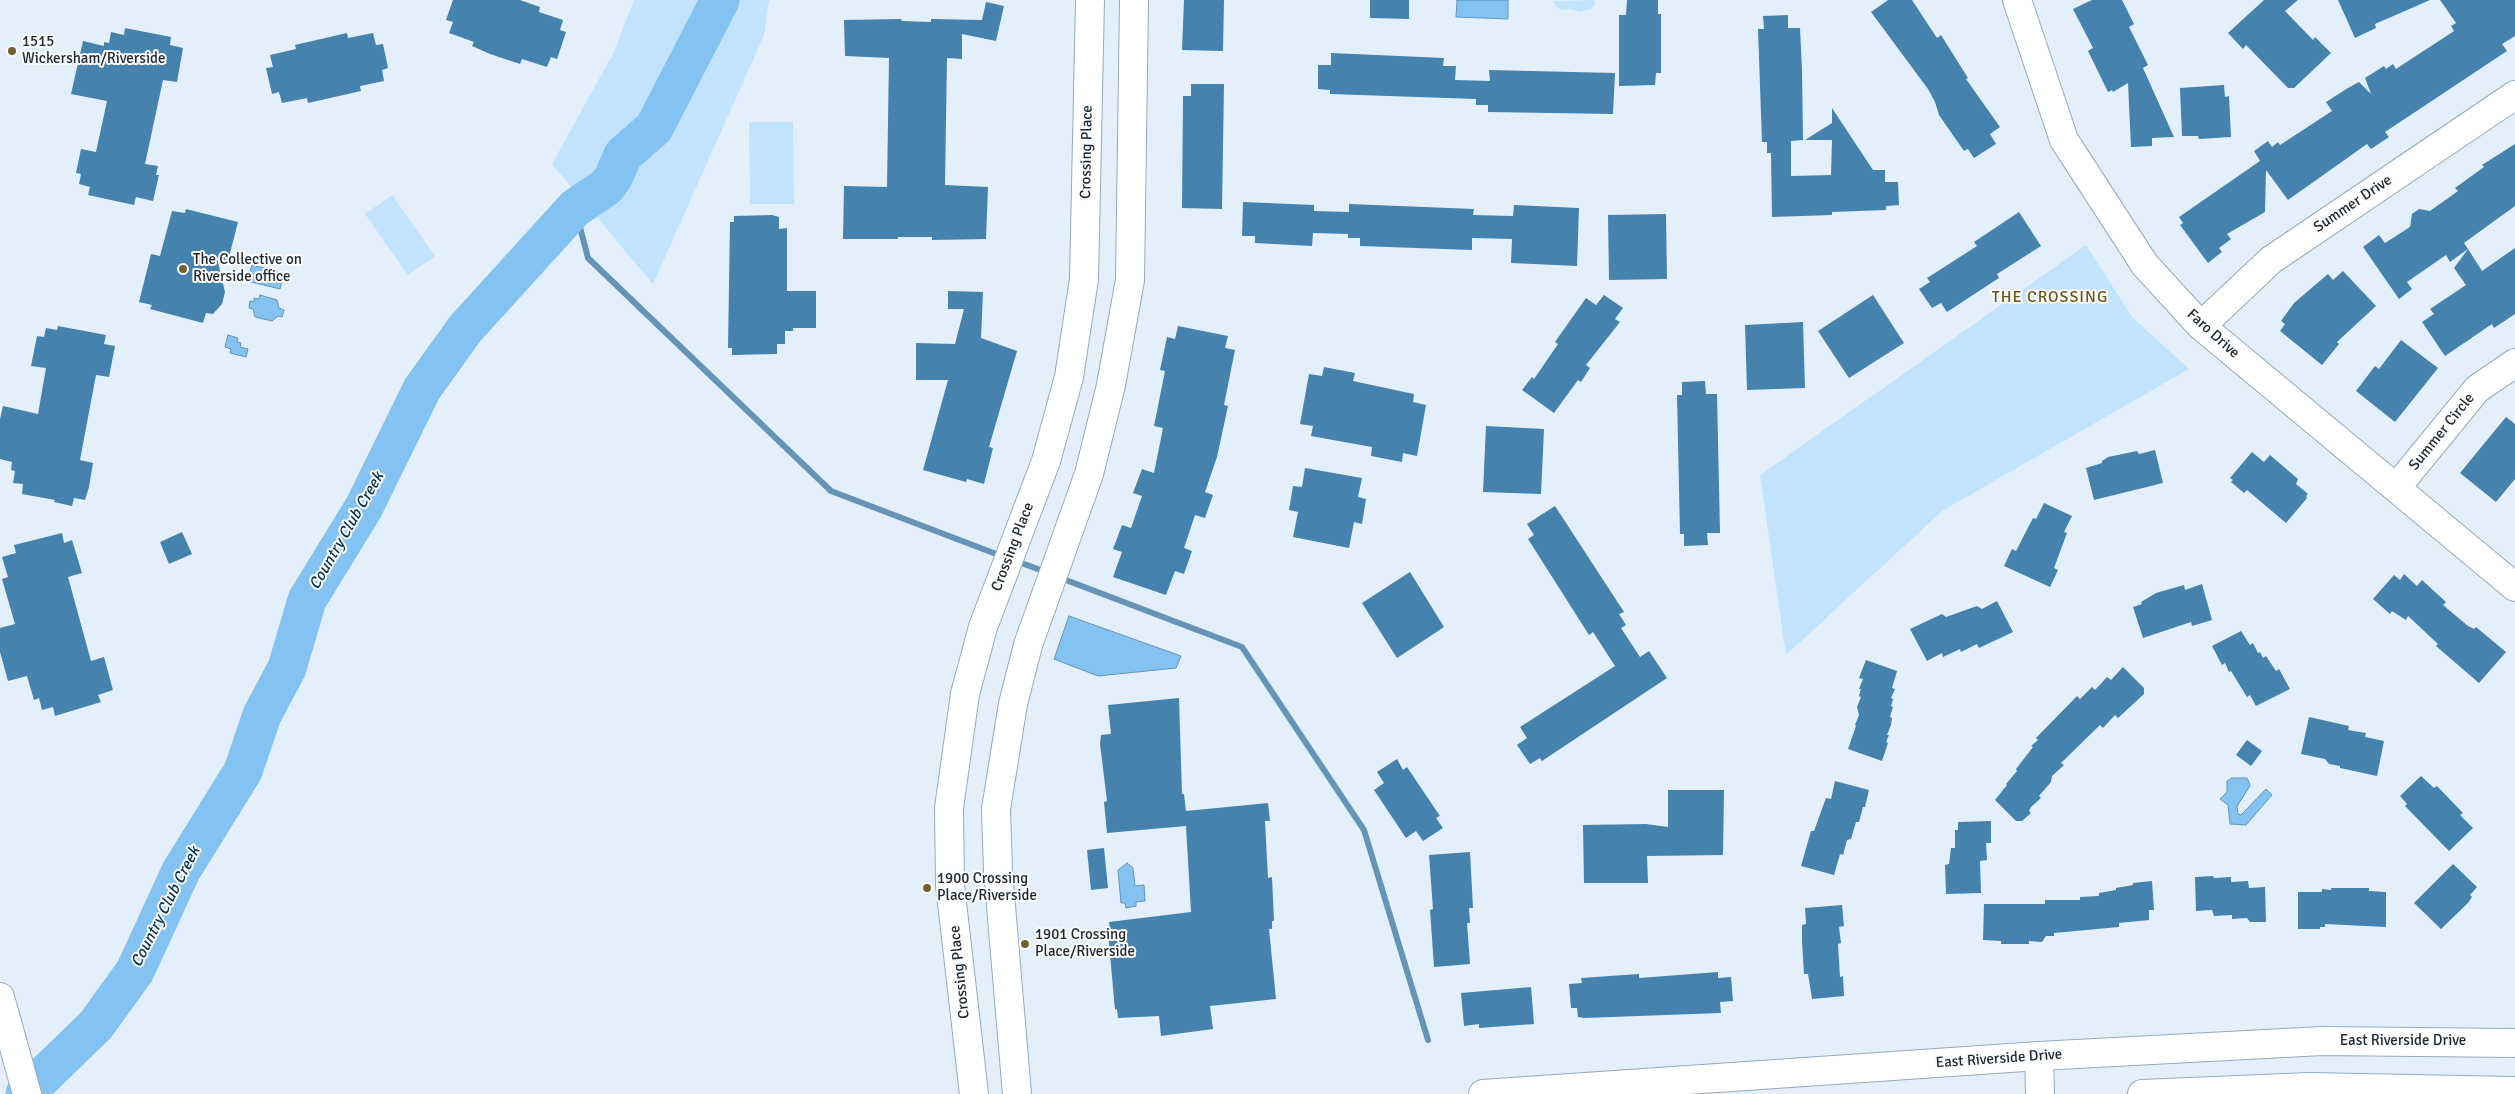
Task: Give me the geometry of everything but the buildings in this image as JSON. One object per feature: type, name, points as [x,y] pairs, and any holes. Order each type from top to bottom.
[{"type":"street","name":"Crossing Place","points":[[974,1094],[950,885],[949,808],[965,694],[983,627],[1046,461],[1068,377],[1084,278],[1090,0]]},
{"type":"street","points":[[1017,1094],[998,871],[996,809],[1013,704],[1028,645],[1089,474],[1111,385],[1130,280],[1134,0]]},
{"type":"street","name":"Faro Drive","points":[[2017,0],[2064,140],[2145,265],[2200,326],[2515,587]]},
{"type":"street","name":"Summer Drive","points":[[2200,326],[2271,260],[2515,95]]},
{"type":"street","name":"Summer Circle","points":[[2396,488],[2477,389],[2515,363]]},
{"type":"street","points":[[3,1006],[27,1094]]},
{"type":"street","name":"East Riverside Drive","points":[[1483,1094],[2040,1056],[2322,1041],[2515,1043]]},
{"type":"street","points":[[2040,1056],[2040,1094]]},
{"type":"street","points":[[2142,1094],[2309,1087],[2515,1091]]},
{"type":"shaded area","points":[[634,0],[769,0],[764,35],[653,284],[552,164],[614,52]]},
{"type":"shaded area","points":[[1595,0],[1595,5],[1591,9],[1581,12],[1570,9],[1562,10],[1556,7],[1554,1]]},
{"type":"shaded area","points":[[749,122],[793,122],[794,204],[750,204]]},
{"type":"shaded area","points":[[392,195],[435,256],[408,275],[365,214]]},
{"type":"shaded area","points":[[2086,245],[2132,317],[2189,369],[1942,511],[1786,655],[1760,475]]},
{"type":"water","points":[[1457,0],[1508,0],[1508,19],[1456,17]]},
{"type":"water","points":[[252,265],[284,273],[280,289],[247,281]]},
{"type":"water","points":[[260,295],[277,300],[279,308],[284,310],[282,317],[278,316],[272,321],[255,317],[253,309],[249,308],[250,301],[254,302],[254,298],[259,299]]},
{"type":"water","points":[[228,335],[238,338],[237,342],[241,343],[240,347],[248,349],[246,357],[230,353],[231,349],[225,347]]},
{"type":"water","points":[[1069,616],[1181,656],[1176,668],[1098,676],[1054,659]]},
{"type":"water","points":[[2232,778],[2247,778],[2250,786],[2237,806],[2238,814],[2241,815],[2266,789],[2272,795],[2246,825],[2230,824],[2228,805],[2220,799],[2227,792],[2227,781]]},
{"type":"water","points":[[1127,863],[1133,868],[1135,886],[1144,885],[1145,901],[1136,902],[1136,906],[1126,908],[1125,903],[1121,903],[1118,870]]},
{"type":"waterway","name":"Country Club Creek","points":[[25,1094],[96,1025],[135,971],[181,871],[243,771],[262,715],[287,668],[307,600],[364,507],[422,389],[465,329],[575,208],[606,187],[613,178],[623,155],[654,128],[720,0]]},
{"type":"waterway","points":[[575,208],[588,258],[831,491],[1004,557]]},
{"type":"waterway","points":[[1016,561],[1046,572]]},
{"type":"waterway","points":[[1058,577],[1242,647],[1364,830],[1428,1040]]},
{"type":"place","name":"1515 Wickersham/Riverside","points":[[12,51]]},
{"type":"place","name":"The Collective on Riverside office","points":[[183,269]]},
{"type":"place","name":"1900 Crossing Place/Riverside","points":[[927,888]]},
{"type":"place","name":"1901 Crossing Place/Riverside","points":[[1025,944]]},
{"type":"district","name":"THE CROSSING","points":[[2050,298]]}]
